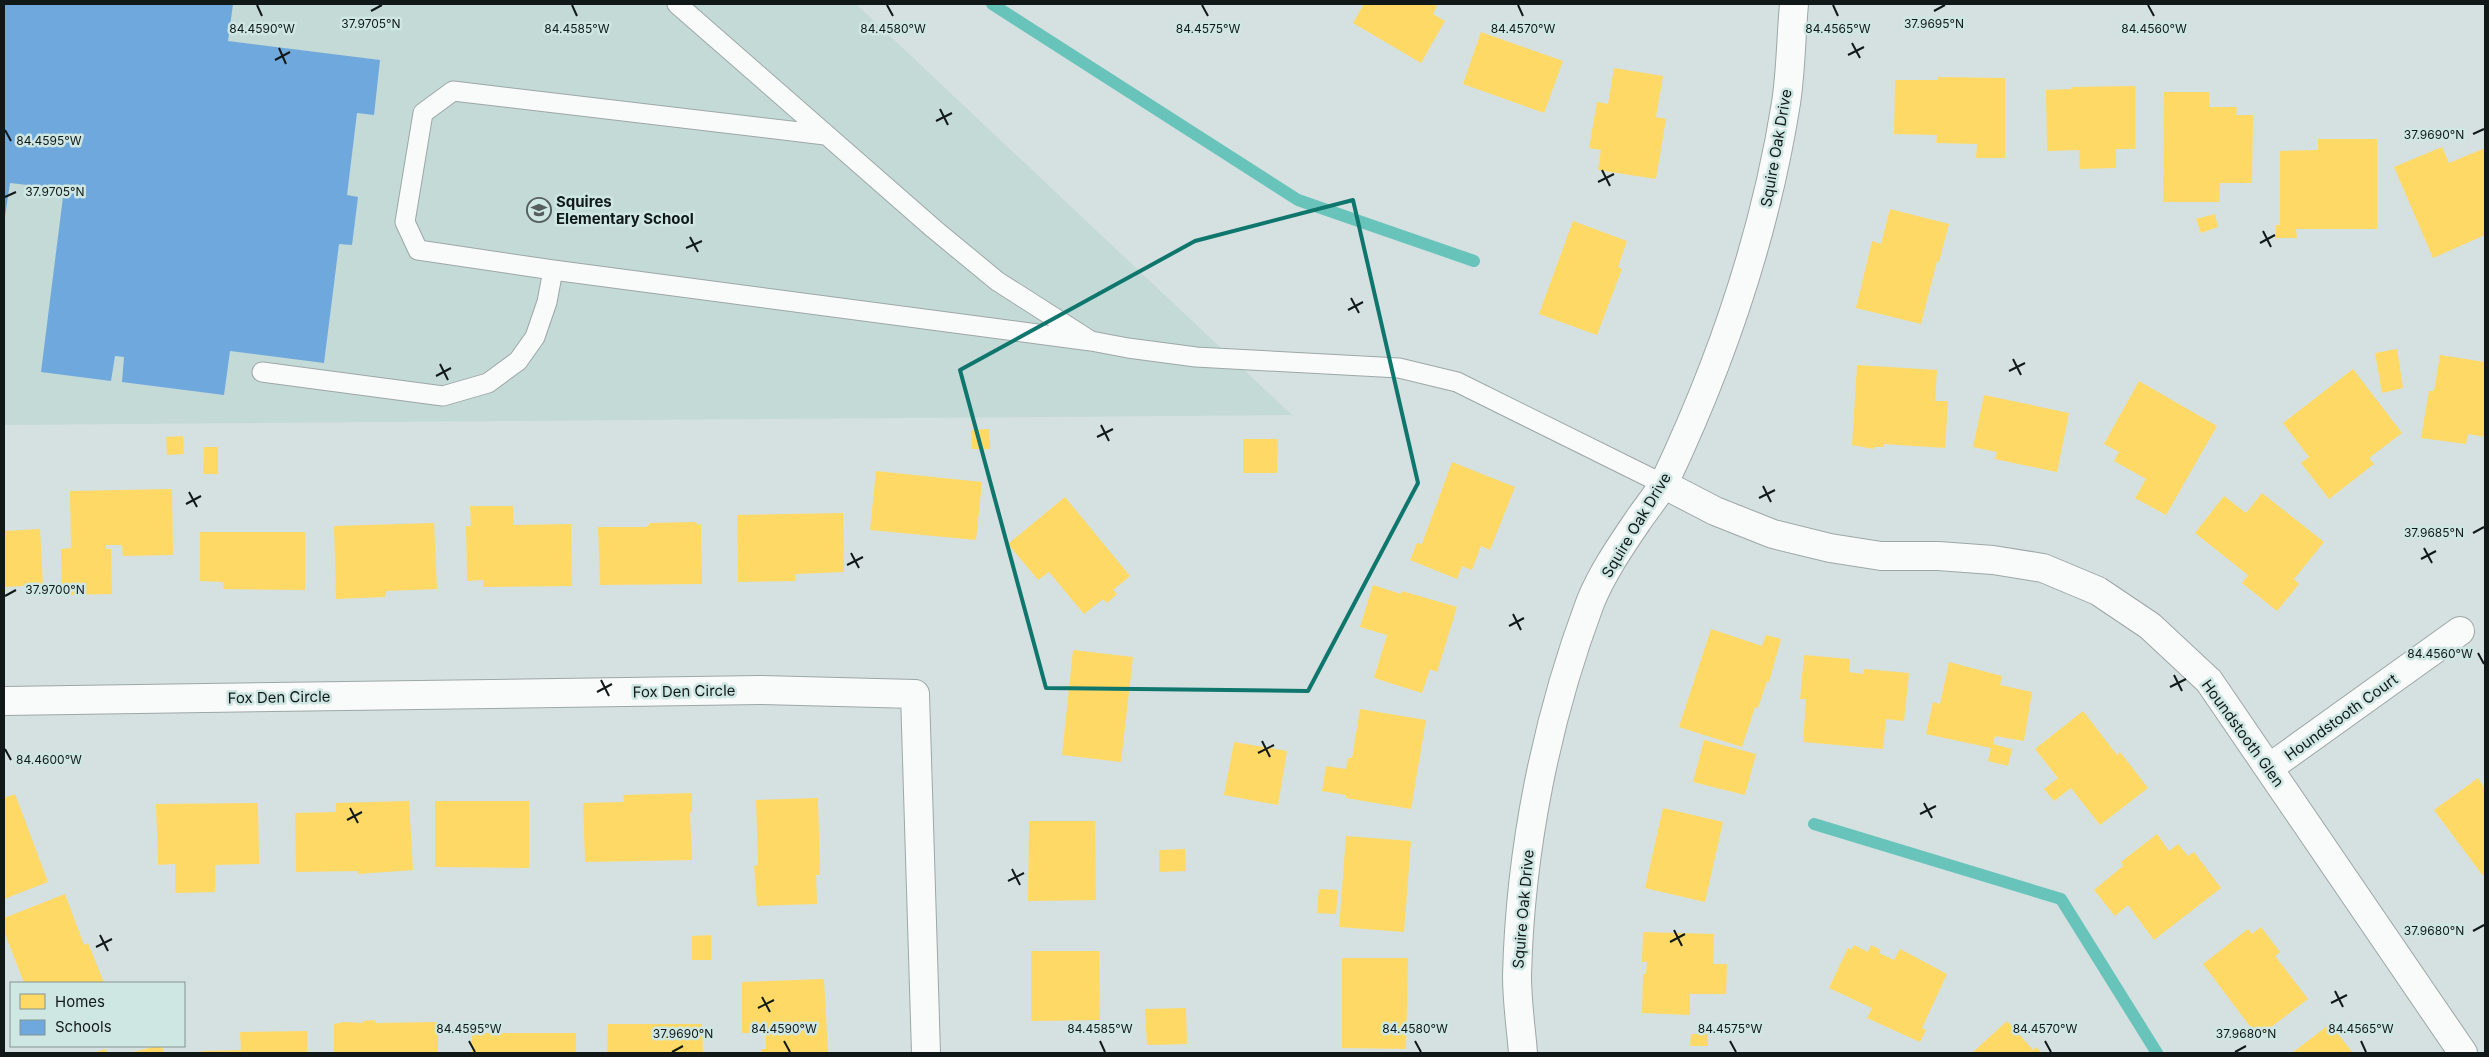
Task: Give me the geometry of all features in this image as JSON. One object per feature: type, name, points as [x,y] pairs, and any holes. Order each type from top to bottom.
[{"type":"street","name":"Squire Oak Drive","points":[[1523,1053],[1517,978],[1523,885],[1541,772],[1567,677],[1591,601],[1621,546],[1663,484],[1702,396],[1738,304],[1759,234],[1786,101],[1794,4]]},
{"type":"street","name":"Houndstooth Glen","points":[[1663,484],[1715,511],[1773,534],[1830,548],[1881,556],[1975,559],[2043,568],[2098,590],[2150,626],[2209,682],[2463,1053]]},
{"type":"street","name":"Houndstooth Court","points":[[2269,768],[2460,631]]},
{"type":"street","name":"Fox Den Circle","points":[[4,702],[760,690],[915,694],[926,1053]]},
{"type":"lane","points":[[677,4],[825,135],[997,281],[1092,341]]},
{"type":"lane","points":[[825,135],[453,91],[423,112],[404,222],[418,250],[552,270],[1092,341],[1196,357],[1399,368],[1456,382],[1663,484]]},
{"type":"lane","points":[[262,372],[443,396],[488,383],[518,360],[535,336],[547,302],[552,270]]},
{"type":"highlighted area","points":[[1353,200],[1418,483],[1308,691],[1046,688],[960,370],[1195,241]]},
{"type":"shaded area","name":"Squires Elementary School","points":[[4,4],[856,4],[1292,415],[4,425]]},
{"type":"building: Homes","points":[[1364,4],[1433,4],[1437,6],[1433,14],[1445,21],[1421,63],[1353,23]]},
{"type":"building: Homes","points":[[1481,32],[1563,61],[1544,113],[1463,84]]},
{"type":"building: Homes","points":[[1614,68],[1663,76],[1656,117],[1666,119],[1656,179],[1598,170],[1601,150],[1589,148],[1597,102],[1608,104]]},
{"type":"building: Homes","points":[[1938,77],[2005,78],[2005,158],[1976,158],[1977,144],[1936,143],[1937,135],[1894,134],[1895,80],[1938,80]]},
{"type":"building: Homes","points":[[2135,86],[2135,149],[2116,149],[2116,168],[2080,169],[2079,150],[2047,151],[2046,90],[2072,89],[2072,87]]},
{"type":"building: Homes","points":[[2164,92],[2209,92],[2209,107],[2237,107],[2236,115],[2253,115],[2252,183],[2220,183],[2219,202],[2163,202]]},
{"type":"building: Homes","points":[[2318,139],[2377,139],[2377,229],[2296,229],[2297,238],[2276,238],[2276,225],[2280,225],[2280,151],[2318,150]]},
{"type":"building: Homes","points":[[2442,147],[2449,163],[2485,148],[2485,235],[2433,258],[2394,167]]},
{"type":"building: Homes","points":[[1890,209],[1949,224],[1939,262],[1937,261],[1921,324],[1856,308],[1872,241],[1881,244]]},
{"type":"building: Homes","points":[[2215,214],[2218,227],[2201,233],[2196,219]]},
{"type":"building: Homes","points":[[1573,221],[1627,241],[1618,267],[1622,269],[1597,335],[1539,314]]},
{"type":"building: Homes","points":[[2397,349],[2403,388],[2382,393],[2375,353]]},
{"type":"building: Homes","points":[[2440,355],[2485,362],[2485,437],[2468,434],[2466,444],[2421,438],[2429,391],[2434,391]]},
{"type":"building: Homes","points":[[1857,365],[1937,370],[1935,401],[1948,401],[1945,448],[1884,444],[1884,447],[1874,447],[1874,449],[1852,445]]},
{"type":"building: Homes","points":[[2353,369],[2402,433],[2369,458],[2374,464],[2329,499],[2301,463],[2309,457],[2283,423]]},
{"type":"building: Homes","points":[[2139,381],[2217,426],[2166,515],[2135,498],[2146,479],[2114,461],[2119,452],[2104,444]]},
{"type":"building: Homes","points":[[1984,395],[2069,413],[2057,472],[1995,459],[1997,452],[1973,447]]},
{"type":"building: Homes","points":[[989,429],[990,449],[972,449],[971,430]]},
{"type":"building: Homes","points":[[183,436],[184,454],[167,455],[166,437]]},
{"type":"building: Homes","points":[[1243,439],[1278,439],[1277,473],[1243,473]]},
{"type":"building: Homes","points":[[204,447],[218,447],[218,474],[203,474]]},
{"type":"building: Homes","points":[[1452,462],[1515,487],[1490,550],[1481,546],[1472,570],[1462,566],[1457,579],[1410,560],[1417,543],[1422,544]]},
{"type":"building: Homes","points":[[876,471],[982,482],[976,540],[870,530]]},
{"type":"building: Homes","points":[[172,489],[173,555],[123,556],[122,545],[106,545],[106,549],[111,549],[112,594],[62,595],[61,549],[71,548],[70,491]]},
{"type":"building: Homes","points":[[2262,493],[2324,542],[2294,579],[2299,584],[2277,611],[2242,583],[2248,575],[2195,533],[2224,496],[2246,513]]},
{"type":"building: Homes","points":[[1065,497],[1130,576],[1113,590],[1117,594],[1107,603],[1103,599],[1084,614],[1049,572],[1038,580],[1008,544]]},
{"type":"building: Homes","points":[[470,506],[513,506],[513,525],[571,524],[572,586],[483,587],[483,580],[467,581],[466,526],[471,526]]},
{"type":"building: Homes","points":[[843,513],[844,572],[795,574],[795,581],[738,582],[737,515]]},
{"type":"building: Homes","points":[[696,522],[697,525],[701,524],[702,584],[600,585],[598,527],[647,527],[650,523]]},
{"type":"building: Homes","points":[[434,523],[437,589],[386,591],[385,597],[336,599],[334,526]]},
{"type":"building: Homes","points":[[40,529],[43,585],[4,587],[4,531]]},
{"type":"building: Homes","points":[[200,532],[305,532],[305,590],[223,589],[223,582],[200,581]]},
{"type":"building: Homes","points":[[1373,585],[1401,594],[1402,591],[1457,607],[1437,672],[1430,669],[1422,693],[1374,678],[1387,635],[1360,627]]},
{"type":"building: Homes","points":[[1711,629],[1762,646],[1766,635],[1781,639],[1769,682],[1767,681],[1758,708],[1755,707],[1742,747],[1679,727]]},
{"type":"building: Homes","points":[[1073,650],[1133,657],[1121,762],[1062,755]]},
{"type":"building: Homes","points":[[1804,655],[1850,659],[1849,672],[1863,674],[1864,669],[1909,673],[1904,721],[1886,719],[1883,749],[1803,742],[1806,699],[1800,699]]},
{"type":"building: Homes","points":[[1949,662],[2002,676],[2000,685],[2032,692],[2024,741],[1995,736],[1993,744],[2012,749],[2008,766],[1988,761],[1991,748],[1926,734],[1933,702],[1940,704]]},
{"type":"building: Homes","points":[[1360,709],[1426,720],[1411,809],[1346,798],[1346,795],[1322,791],[1326,766],[1346,769],[1348,758],[1352,758]]},
{"type":"building: Homes","points":[[2083,711],[2117,755],[2120,752],[2148,788],[2100,825],[2071,788],[2054,801],[2044,789],[2058,778],[2035,749]]},
{"type":"building: Homes","points":[[1704,740],[1756,754],[1745,795],[1693,782]]},
{"type":"building: Homes","points":[[1234,742],[1287,751],[1278,805],[1224,795]]},
{"type":"building: Homes","points":[[2478,778],[2485,789],[2485,875],[2483,876],[2434,810]]},
{"type":"building: Homes","points":[[692,793],[692,812],[690,813],[692,860],[585,862],[583,803],[624,802],[623,795]]},
{"type":"building: Homes","points":[[15,794],[48,882],[4,899],[4,798]]},
{"type":"building: Homes","points":[[818,798],[820,875],[816,875],[817,904],[757,906],[754,866],[758,865],[756,800]]},
{"type":"building: Homes","points":[[409,801],[413,870],[358,874],[358,871],[296,872],[295,813],[336,812],[336,803]]},
{"type":"building: Homes","points":[[435,801],[529,801],[529,868],[435,867]]},
{"type":"building: Homes","points":[[258,803],[259,864],[215,865],[215,892],[175,893],[175,864],[158,865],[156,804]]},
{"type":"building: Homes","points":[[1663,808],[1723,822],[1705,902],[1645,888]]},
{"type":"building: Homes","points":[[1029,821],[1095,821],[1096,900],[1028,901]]},
{"type":"building: Homes","points":[[2157,834],[2169,851],[2178,844],[2188,856],[2194,852],[2221,888],[2154,940],[2128,905],[2115,916],[2094,890],[2123,866],[2121,862]]},
{"type":"building: Homes","points":[[1346,836],[1411,841],[1404,932],[1339,927]]},
{"type":"building: Homes","points":[[1185,849],[1186,871],[1159,872],[1159,850]]},
{"type":"building: Homes","points":[[1319,889],[1338,890],[1336,914],[1317,913]]},
{"type":"building: Homes","points":[[65,894],[84,945],[88,943],[104,982],[24,982],[4,931],[4,918]]},
{"type":"building: Homes","points":[[2261,927],[2280,952],[2275,956],[2308,999],[2258,1037],[2203,964],[2248,929],[2252,934]]},
{"type":"building: Homes","points":[[1643,932],[1714,934],[1713,964],[1727,964],[1726,994],[1690,994],[1690,1015],[1642,1013],[1643,974],[1646,974],[1647,962],[1642,962]]},
{"type":"building: Homes","points":[[711,935],[711,960],[692,960],[692,936]]},
{"type":"building: Homes","points":[[1854,945],[1868,952],[1871,945],[1881,950],[1879,953],[1894,960],[1900,949],[1947,974],[1922,1028],[1926,1030],[1920,1042],[1867,1018],[1872,1008],[1829,988],[1848,948],[1851,950]]},
{"type":"building: Homes","points":[[1031,951],[1099,951],[1100,1020],[1031,1021]]},
{"type":"building: Homes","points":[[1342,958],[1408,958],[1406,1049],[1342,1048]]},
{"type":"building: Homes","points":[[824,979],[828,1053],[761,1053],[761,1049],[766,1049],[765,1033],[742,1033],[742,982]]},
{"type":"building: Homes","points":[[1186,1008],[1187,1044],[1147,1045],[1145,1009]]},
{"type":"building: Homes","points":[[375,1020],[375,1023],[438,1022],[438,1053],[334,1053],[334,1024],[344,1022],[363,1023],[363,1021]]},
{"type":"building: Homes","points":[[2007,1021],[2033,1050],[2036,1047],[2042,1053],[1972,1053]]},
{"type":"building: Homes","points":[[608,1024],[702,1024],[703,1053],[607,1053]]},
{"type":"building: Homes","points":[[2330,1024],[2353,1053],[2292,1053]]},
{"type":"building: Homes","points":[[307,1031],[307,1053],[202,1053],[201,1051],[241,1050],[240,1032]]},
{"type":"building: Homes","points":[[472,1033],[576,1033],[576,1053],[472,1053]]},
{"type":"building: Homes","points":[[1691,1034],[1707,1034],[1708,1046],[1690,1046]]},
{"type":"building: Homes","points":[[153,1047],[162,1047],[164,1053],[129,1053]]},
{"type":"building: Homes","points":[[106,1049],[107,1053],[92,1053]]},
{"type":"building: Schools","points":[[4,4],[233,4],[228,41],[380,60],[374,115],[357,113],[347,195],[358,197],[352,245],[339,244],[324,363],[230,351],[224,395],[122,382],[124,357],[115,356],[111,381],[41,372],[64,189],[10,183],[4,223]]},
{"type":"waterway","points":[[992,4],[1298,200],[1474,261]]},
{"type":"waterway","points":[[1814,824],[2061,899],[2157,1053]]},
{"type":"place","name":"Squires Elementary School","points":[[539,210]]}]
